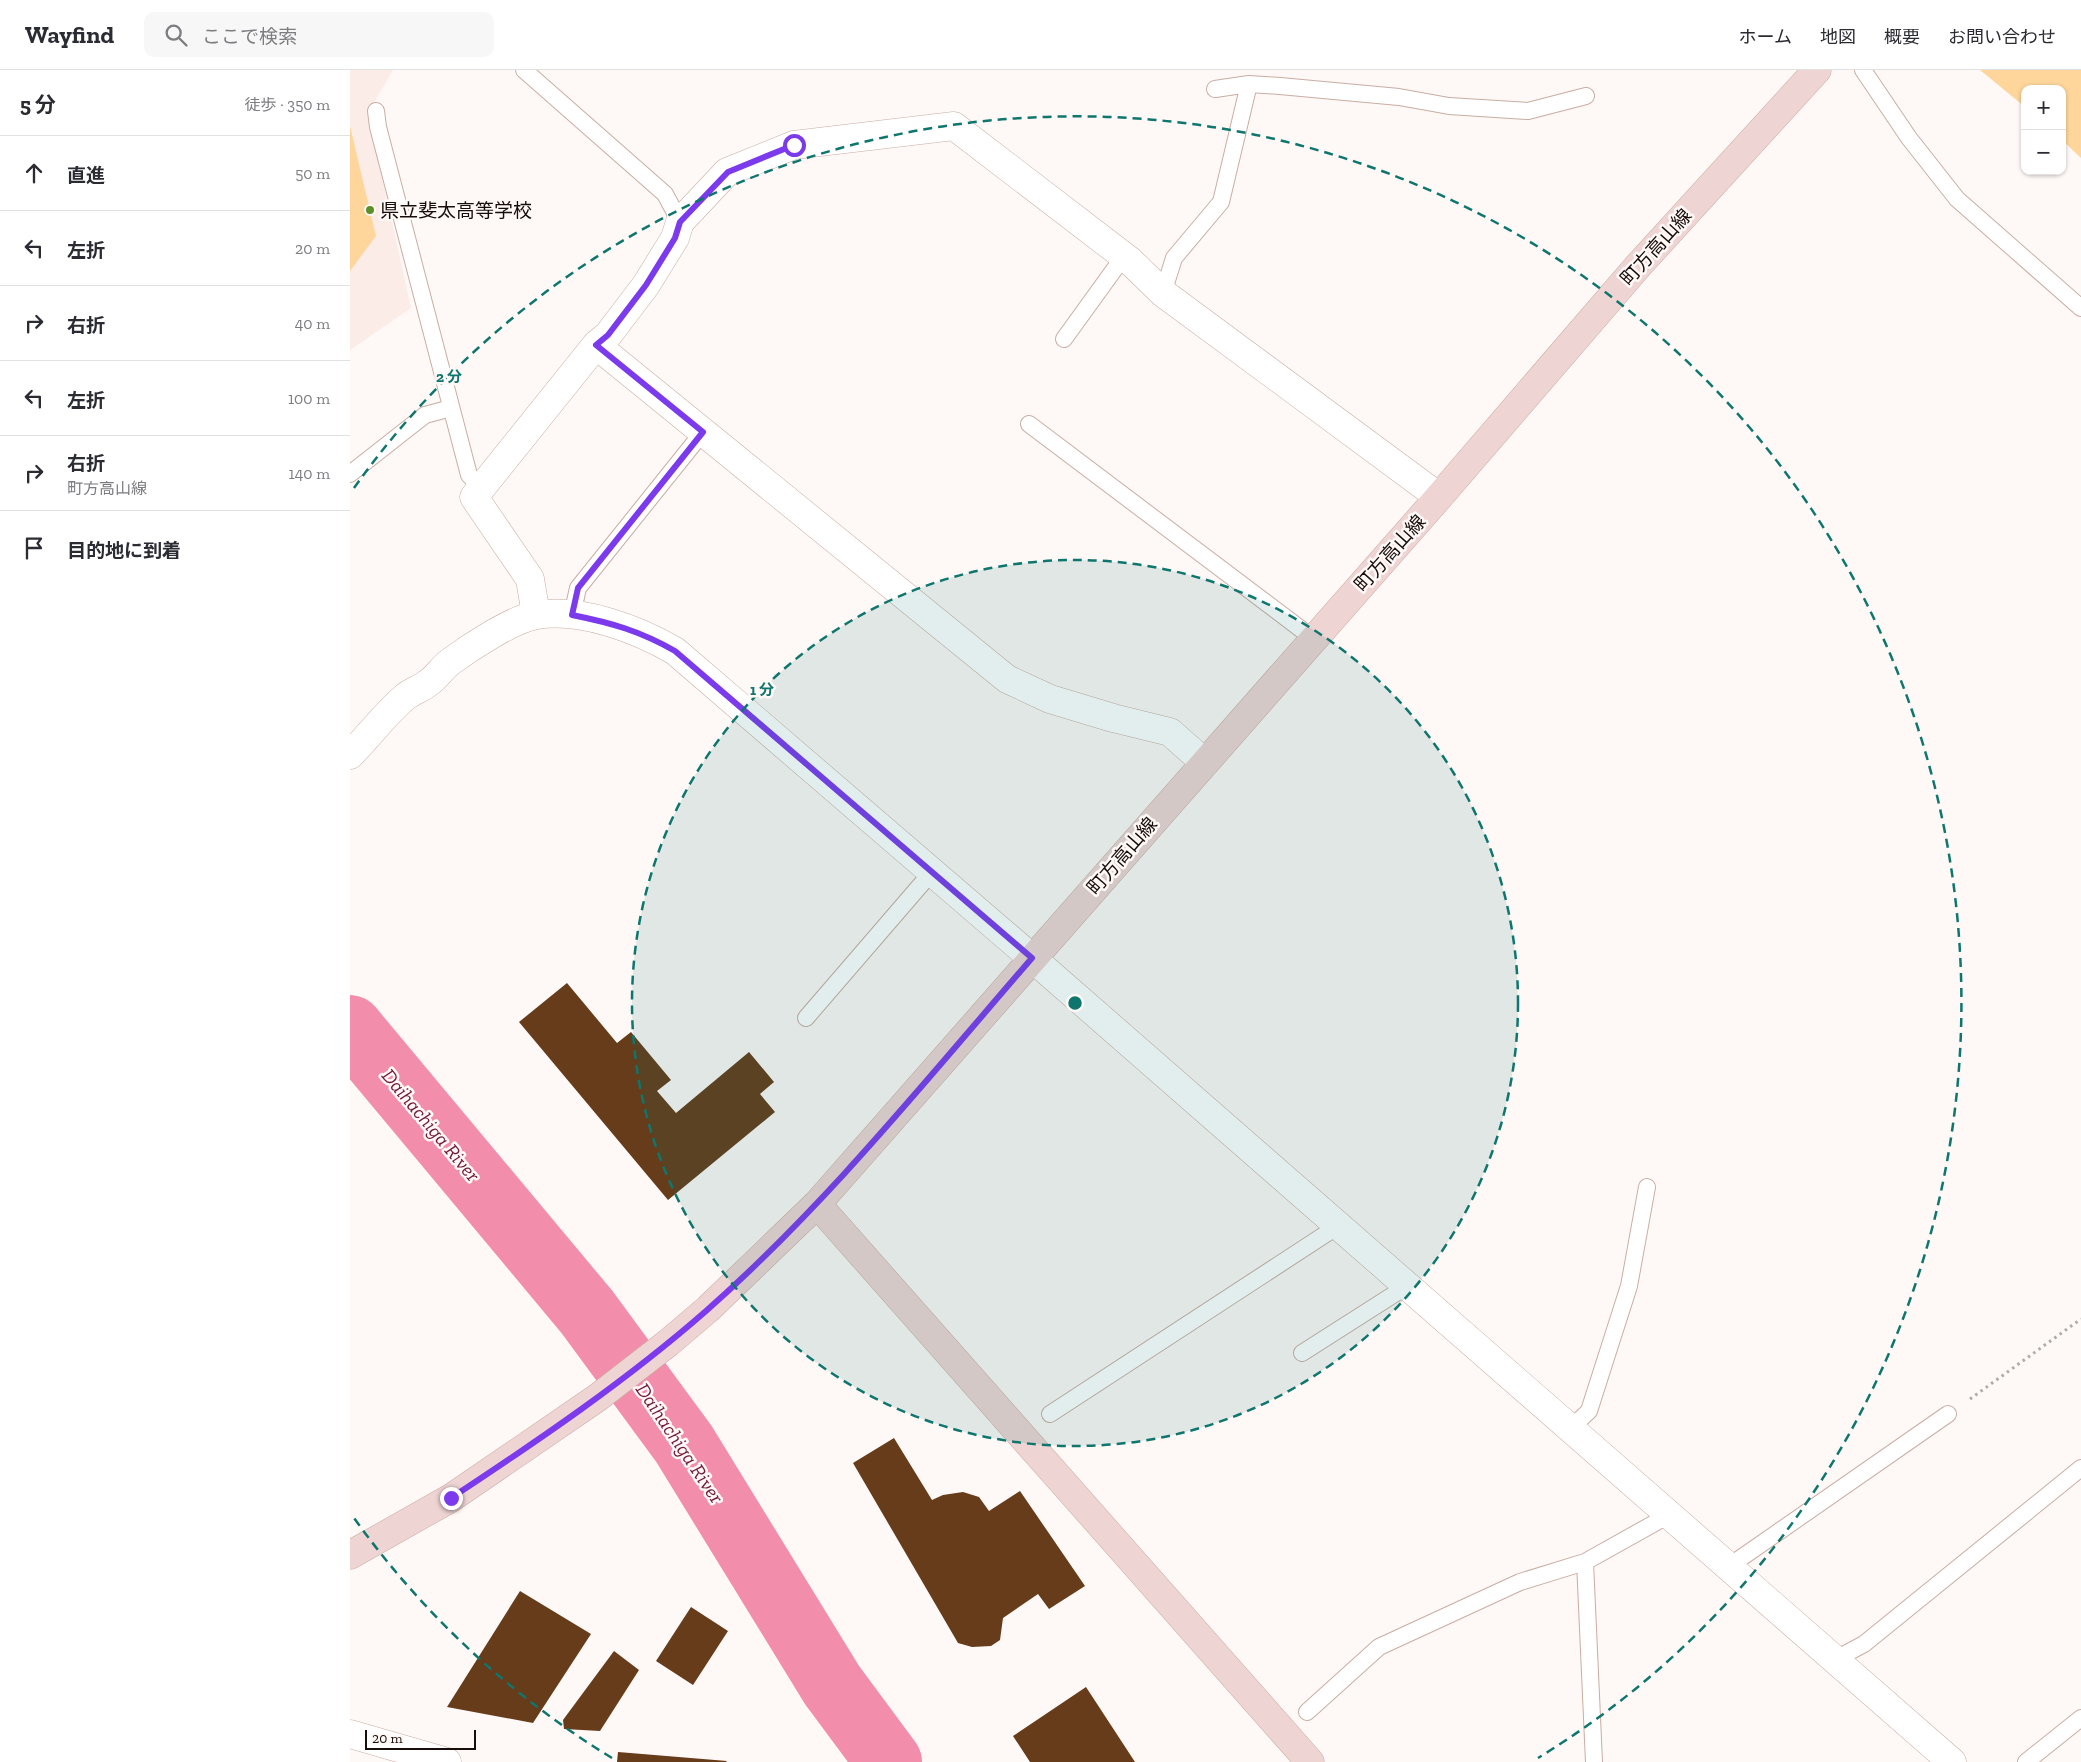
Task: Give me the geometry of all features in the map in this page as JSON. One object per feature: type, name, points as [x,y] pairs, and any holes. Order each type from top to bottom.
[{"type":"main road","name":"町方高山線","points":[[350,1555],[451,1498],[543,1437],[604,1393],[708,1309],[817,1204],[1439,497],[1638,266],[1817,70]]},
{"type":"main road","points":[[817,1204],[1310,1762]]},
{"type":"street","points":[[536,615],[530,579],[474,497],[596,345],[608,335],[646,285],[675,238],[680,222],[728,172],[794,145],[954,126],[1124,256],[1164,293],[1439,497]]},
{"type":"street","points":[[596,345],[1007,679],[1050,699],[1113,718],[1170,732],[1205,763]]},
{"type":"street","points":[[350,755],[406,696],[429,683],[449,663],[504,628],[536,615],[572,615],[617,625],[649,636],[675,651],[1032,958],[1952,1762]]},
{"type":"street","points":[[350,1734],[447,1762]]},
{"type":"lane","points":[[524,70],[665,194],[680,222]]},
{"type":"lane","points":[[1863,70],[1909,138],[1957,199],[2081,308]]},
{"type":"lane","points":[[1215,89],[1249,84],[1399,97],[1448,106],[1528,111],[1586,96]]},
{"type":"lane","points":[[1164,293],[1174,258],[1221,202],[1249,84]]},
{"type":"lane","points":[[376,111],[378,128],[469,475],[481,488]]},
{"type":"lane","points":[[1064,339],[1124,256]]},
{"type":"lane","points":[[350,474],[426,415],[451,408]]},
{"type":"lane","points":[[1030,424],[1314,639]]},
{"type":"lane","points":[[572,615],[578,588],[703,432]]},
{"type":"lane","points":[[806,1018],[931,873]]},
{"type":"lane","points":[[1571,1428],[1589,1411],[1629,1286],[1647,1187]]},
{"type":"lane","points":[[1050,1414],[1338,1226]]},
{"type":"lane","points":[[1302,1353],[1407,1286]]},
{"type":"lane","points":[[1728,1567],[1948,1414]]},
{"type":"lane","points":[[1834,1660],[1864,1644],[2081,1468]]},
{"type":"lane","points":[[1306,1712],[1379,1647],[1520,1582],[1585,1562],[1669,1515]]},
{"type":"lane","points":[[1585,1562],[1594,1762]]},
{"type":"lane","points":[[2026,1762],[2081,1718]]},
{"type":"path","points":[[1948,1414],[2081,1319]]},
{"type":"shaded area","name":"県立斐太高等学校","points":[[350,70],[393,70],[368,113],[411,308],[350,350]]},
{"type":"shaded area","points":[[1980,70],[2081,70],[2081,158],[2066,144],[2066,85],[2021,85],[2021,104]]},
{"type":"shaded area","points":[[350,126],[376,236],[350,271]]},
{"type":"building","points":[[567,983],[617,1043],[631,1032],[671,1080],[657,1091],[676,1113],[749,1052],[774,1082],[760,1094],[775,1112],[668,1200],[519,1022]]},
{"type":"building","points":[[894,1438],[932,1500],[943,1495],[963,1492],[979,1497],[989,1511],[1020,1491],[1085,1586],[1049,1609],[1038,1594],[1003,1618],[1000,1640],[991,1646],[972,1647],[958,1643],[853,1463]]},
{"type":"building","points":[[520,1591],[591,1634],[533,1723],[447,1707]]},
{"type":"building","points":[[691,1607],[728,1631],[693,1685],[656,1661]]},
{"type":"building","points":[[614,1651],[639,1670],[600,1731],[564,1729],[563,1720]]},
{"type":"building","points":[[1086,1687],[1135,1762],[1030,1762],[1013,1736]]},
{"type":"building","points":[[618,1752],[727,1761],[617,1762]]},
{"type":"waterway","name":"Daihachiga River","points":[[350,1028],[587,1312],[684,1444],[832,1685],[889,1762]]},
{"type":"place","name":"県立斐太高等学校","points":[[370,210]]},
{"type":"route","points":[[451,1498],[543,1437],[597,1398],[668,1343],[708,1309],[817,1204],[1032,958],[675,651],[649,636],[617,625],[572,615],[578,588],[703,432],[596,345],[608,335],[646,285],[675,238],[680,222],[728,172],[794,145]]}]
